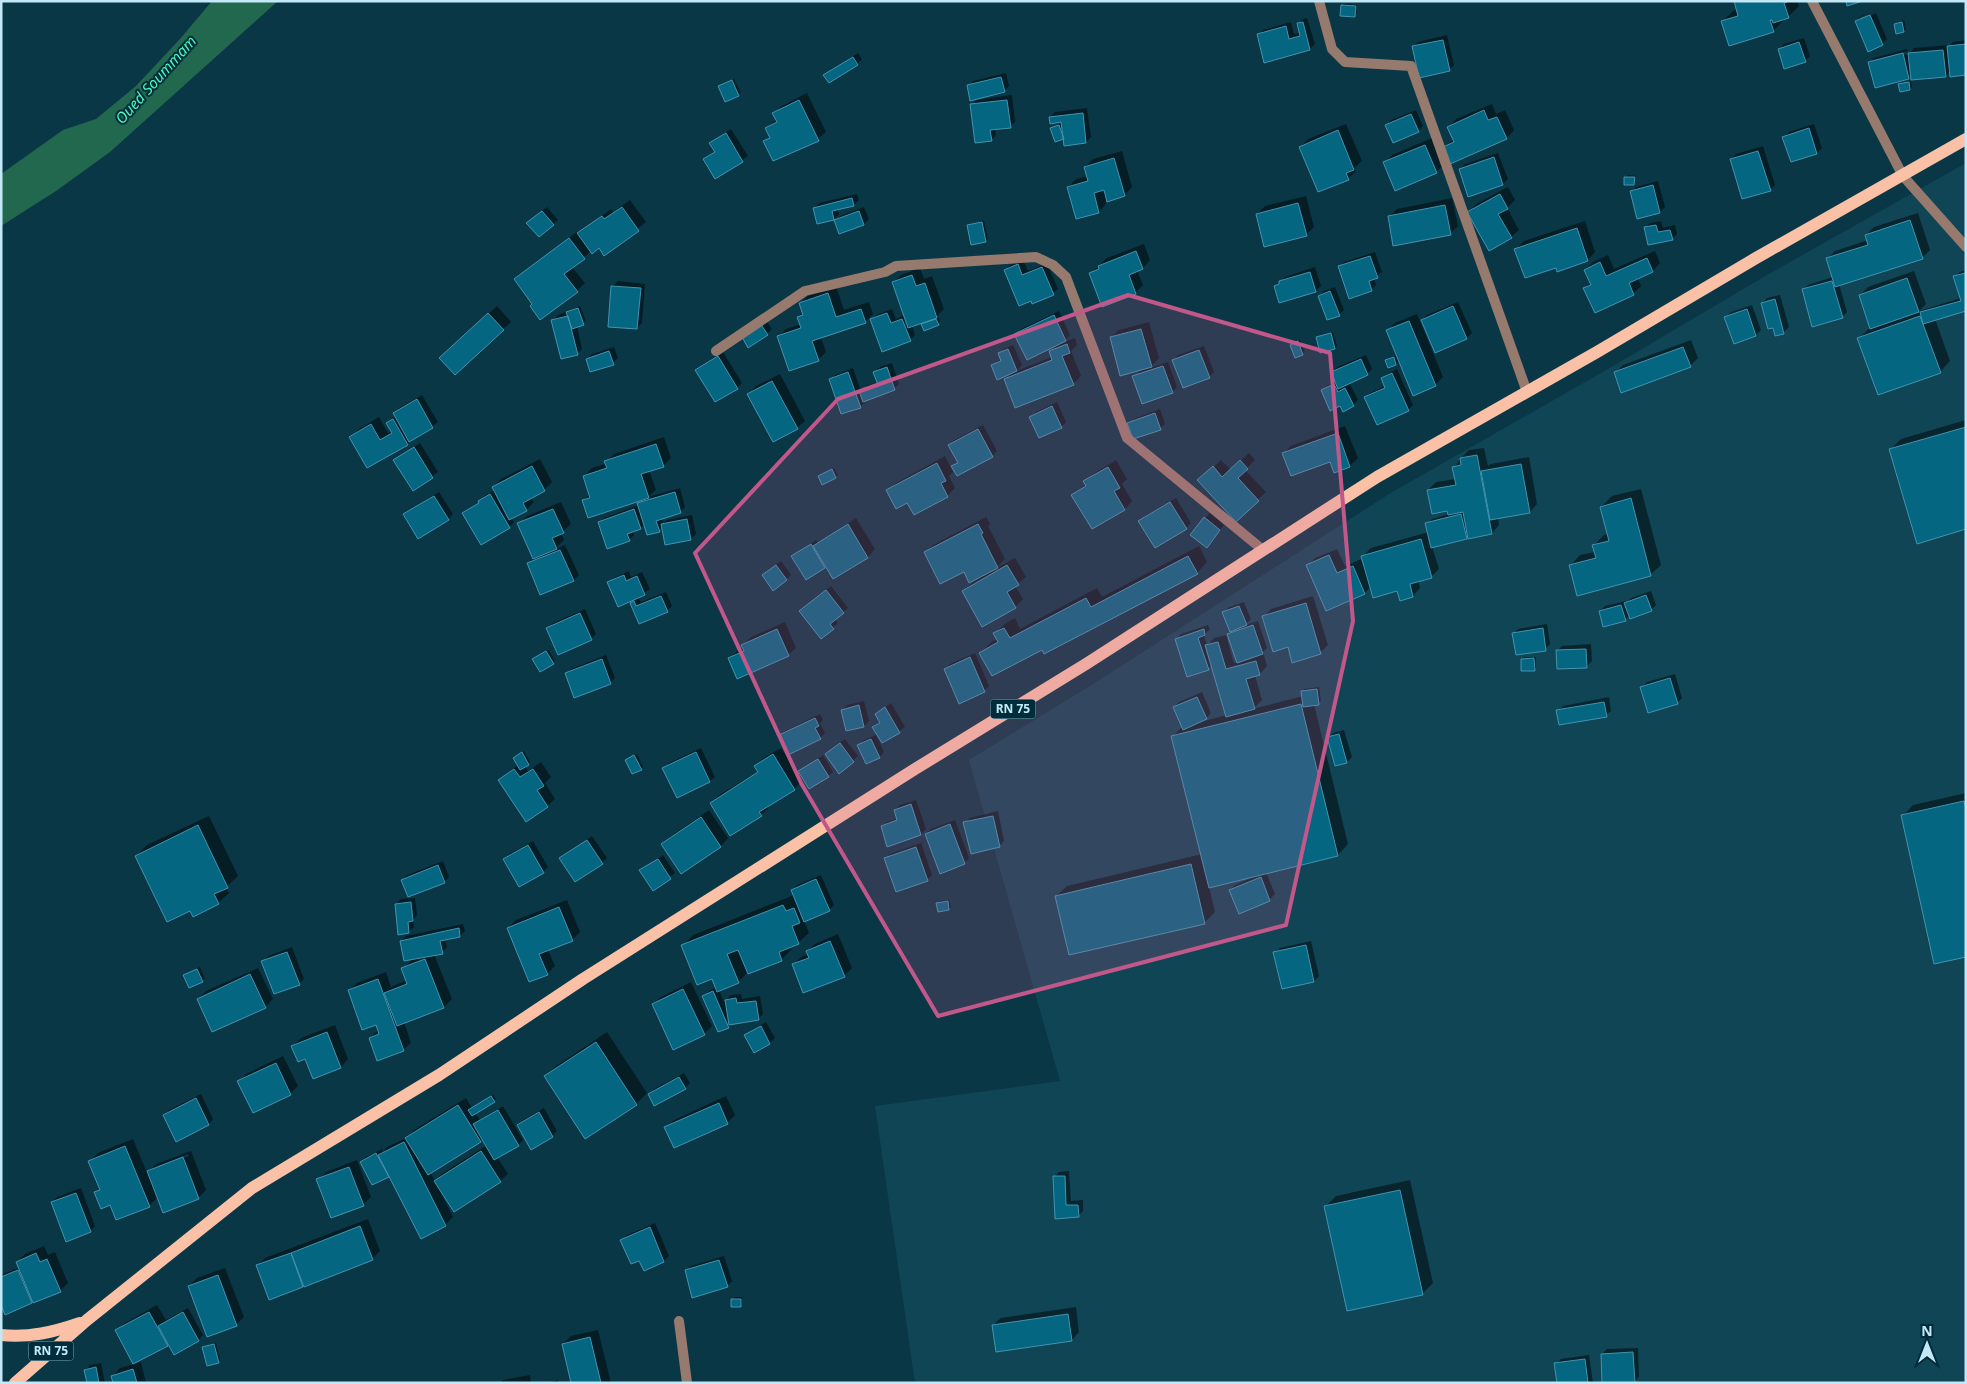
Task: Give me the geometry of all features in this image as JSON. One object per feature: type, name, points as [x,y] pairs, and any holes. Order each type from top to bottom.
[{"type":"main road","name":"RN 75","points":[[15,1383],[87,1320],[252,1188],[439,1075],[591,973],[1086,664],[1377,477],[1966,139]]},
{"type":"main road","points":[[1,1335],[20,1337],[53,1332],[87,1320]]},
{"type":"street","points":[[1319,1],[1332,49],[1345,62],[1411,66],[1527,392]]},
{"type":"street","points":[[1812,1],[1903,176],[1966,247]]},
{"type":"street","points":[[716,351],[805,292],[885,272],[896,266],[1036,257],[1054,265],[1066,277],[1127,438],[1263,550]]},
{"type":"street","points":[[679,1321],[687,1383]]},
{"type":"highlighted area","points":[[1128,295],[1330,353],[1353,621],[1286,925],[938,1016],[801,783],[695,553],[838,399]]},
{"type":"shaded area","points":[[1966,163],[1966,1383],[915,1383],[875,1106],[1060,1081],[969,760],[1098,681],[1389,494],[1608,369],[1767,275]]},
{"type":"water","name":"Oued Soummam","points":[[212,1],[278,1],[110,152],[56,191],[1,226],[1,174],[63,130],[96,119],[136,86]]},
{"type":"building","points":[[1734,1],[1789,1],[1784,3],[1789,18],[1773,23],[1770,20],[1774,32],[1729,46],[1721,21],[1738,16]]},
{"type":"building","points":[[1846,1],[1863,1],[1847,6]]},
{"type":"building","points":[[1341,5],[1356,6],[1355,17],[1340,16]]},
{"type":"building","points":[[1870,15],[1883,45],[1868,52],[1855,21]]},
{"type":"building","points":[[1303,22],[1310,50],[1264,63],[1257,34],[1286,26],[1289,39],[1300,36],[1297,23]]},
{"type":"building","points":[[1902,22],[1904,32],[1896,34],[1894,24]]},
{"type":"building","points":[[1443,40],[1450,71],[1419,78],[1412,46]]},
{"type":"building","points":[[1799,42],[1806,62],[1784,69],[1778,49]]},
{"type":"building","points":[[1966,44],[1966,75],[1950,77],[1947,46]]},
{"type":"building","points":[[1943,50],[1946,77],[1911,80],[1908,53]]},
{"type":"building","points":[[1903,53],[1909,79],[1875,88],[1868,62]]},
{"type":"building","points":[[853,57],[858,65],[829,83],[823,75]]},
{"type":"building","points":[[1001,77],[1005,92],[970,101],[967,85]]},
{"type":"building","points":[[732,80],[739,96],[725,102],[718,86]]},
{"type":"building","points":[[1909,82],[1910,90],[1900,92],[1898,84]]},
{"type":"building","points":[[799,100],[819,141],[773,161],[763,141],[770,138],[765,128],[777,122],[772,113]]},
{"type":"building","points":[[1007,100],[1011,128],[990,130],[992,141],[975,143],[970,104]]},
{"type":"building","points":[[1484,110],[1488,120],[1497,117],[1507,139],[1450,164],[1443,147],[1454,142],[1447,127]]},
{"type":"building","points":[[1083,113],[1086,143],[1064,146],[1061,122],[1050,124],[1049,117]]},
{"type":"building","points":[[1411,114],[1419,132],[1393,143],[1385,125]]},
{"type":"building","points":[[1059,125],[1064,139],[1055,142],[1050,128]]},
{"type":"building","points":[[1809,128],[1817,154],[1791,162],[1782,137]]},
{"type":"building","points":[[1338,130],[1354,170],[1346,173],[1349,180],[1318,192],[1299,147]]},
{"type":"building","points":[[726,133],[743,162],[715,179],[703,159],[715,152],[709,143]]},
{"type":"building","points":[[1425,145],[1437,173],[1395,191],[1383,162]]},
{"type":"building","points":[[1758,151],[1771,191],[1742,199],[1730,159]]},
{"type":"building","points":[[1494,157],[1503,185],[1468,197],[1459,169]]},
{"type":"building","points":[[1114,158],[1125,196],[1107,202],[1104,190],[1094,193],[1099,213],[1076,219],[1067,187],[1088,181],[1084,167]]},
{"type":"building","points":[[1624,177],[1635,177],[1634,185],[1624,185]]},
{"type":"building","points":[[1653,185],[1660,213],[1637,219],[1630,191]]},
{"type":"building","points":[[1500,194],[1508,209],[1498,214],[1512,238],[1489,251],[1467,212]]},
{"type":"building","points":[[852,198],[854,206],[832,211],[834,220],[817,224],[813,208]]},
{"type":"building","points":[[1298,203],[1307,236],[1264,247],[1256,214]]},
{"type":"building","points":[[1445,205],[1451,235],[1393,246],[1388,216]]},
{"type":"building","points":[[622,207],[639,231],[604,256],[599,248],[592,254],[577,233],[602,216],[604,219]]},
{"type":"building","points":[[542,211],[554,225],[539,237],[526,223]]},
{"type":"building","points":[[859,211],[864,225],[839,234],[834,220]]},
{"type":"building","points":[[1910,220],[1923,259],[1835,287],[1826,258],[1868,245],[1865,235]]},
{"type":"building","points":[[982,222],[986,242],[971,245],[967,225]]},
{"type":"building","points":[[1656,225],[1658,232],[1670,230],[1673,240],[1648,245],[1644,227]]},
{"type":"building","points":[[1577,228],[1588,261],[1557,272],[1556,268],[1525,278],[1514,249]]},
{"type":"building","points":[[569,238],[585,259],[564,274],[578,292],[540,320],[530,306],[532,304],[514,279]]},
{"type":"building","points":[[1136,251],[1143,269],[1129,275],[1136,294],[1102,307],[1089,273],[1099,269],[1098,266]]},
{"type":"building","points":[[1370,256],[1378,278],[1369,281],[1372,291],[1349,299],[1338,266]]},
{"type":"building","points":[[1647,258],[1653,272],[1629,283],[1634,295],[1595,313],[1583,288],[1591,285],[1584,270],[1600,262],[1606,276]]},
{"type":"building","points":[[1018,264],[1022,275],[1042,267],[1054,295],[1032,304],[1031,301],[1019,306],[1004,270]]},
{"type":"building","points":[[1310,272],[1316,292],[1279,303],[1274,286],[1279,284],[1279,281]]},
{"type":"building","points":[[1966,273],[1966,311],[1923,324],[1920,312],[1961,301],[1953,276]]},
{"type":"building","points":[[912,275],[916,286],[925,283],[937,318],[908,328],[892,282]]},
{"type":"building","points":[[1907,278],[1919,312],[1870,329],[1859,295]]},
{"type":"building","points":[[1832,281],[1843,318],[1812,327],[1802,289]]},
{"type":"building","points":[[611,286],[641,288],[637,329],[608,327]]},
{"type":"building","points":[[1330,291],[1340,316],[1327,320],[1318,296]]},
{"type":"building","points":[[828,293],[836,317],[861,309],[866,323],[812,341],[819,361],[789,371],[777,336],[801,328],[797,317],[803,315],[799,303]]},
{"type":"building","points":[[1775,299],[1784,334],[1775,336],[1773,328],[1768,329],[1761,303]]},
{"type":"building","points":[[1453,306],[1467,339],[1435,353],[1421,320]]},
{"type":"building","points":[[578,308],[584,325],[572,329],[566,312]]},
{"type":"building","points":[[1747,309],[1756,336],[1734,344],[1724,317]]},
{"type":"building","points":[[488,313],[504,330],[455,375],[439,358]]},
{"type":"building","points":[[887,313],[891,323],[902,319],[911,341],[882,352],[870,319]]},
{"type":"building","points":[[1054,315],[1066,341],[1027,360],[1014,334]]},
{"type":"building","points":[[568,316],[578,355],[561,359],[551,320]]},
{"type":"building","points":[[1920,316],[1941,373],[1878,395],[1857,338]]},
{"type":"building","points":[[936,319],[939,325],[924,331],[921,324]]},
{"type":"building","points":[[1409,321],[1436,386],[1413,396],[1386,330]]},
{"type":"building","points":[[760,323],[768,335],[748,348],[741,335]]},
{"type":"building","points":[[1141,329],[1152,367],[1120,376],[1110,337]]},
{"type":"building","points":[[1331,333],[1335,349],[1320,353],[1316,337]]},
{"type":"building","points":[[1298,341],[1303,355],[1295,358],[1290,345]]},
{"type":"building","points":[[1067,344],[1070,353],[1062,356],[1074,385],[1015,408],[1004,379],[1052,360],[1049,351]]},
{"type":"building","points":[[1683,347],[1691,367],[1621,393],[1614,372]]},
{"type":"building","points":[[1008,349],[1017,371],[997,380],[991,365],[1001,361],[998,353]]},
{"type":"building","points":[[1199,350],[1210,378],[1183,388],[1172,360]]},
{"type":"building","points":[[609,351],[614,365],[590,372],[586,359]]},
{"type":"building","points":[[718,356],[738,389],[715,402],[695,370]]},
{"type":"building","points":[[1394,357],[1396,365],[1388,368],[1385,360]]},
{"type":"building","points":[[1361,359],[1368,375],[1338,389],[1331,372]]},
{"type":"building","points":[[1163,366],[1173,393],[1142,404],[1132,376]]},
{"type":"building","points":[[887,367],[895,390],[863,402],[859,391],[878,385],[873,372]]},
{"type":"building","points":[[848,372],[861,408],[841,414],[829,379]]},
{"type":"building","points":[[1392,373],[1409,411],[1377,425],[1364,397],[1385,388],[1381,378]]},
{"type":"building","points":[[772,381],[798,429],[773,442],[747,394]]},
{"type":"building","points":[[1334,384],[1338,392],[1345,388],[1354,406],[1343,412],[1340,406],[1330,411],[1321,390]]},
{"type":"building","points":[[417,399],[433,428],[409,442],[393,413]]},
{"type":"building","points":[[1052,406],[1062,428],[1039,438],[1029,417]]},
{"type":"building","points":[[1155,413],[1161,430],[1133,439],[1127,423]]},
{"type":"building","points":[[393,419],[408,445],[367,468],[349,437],[371,424],[380,440],[392,433],[386,423]]},
{"type":"building","points":[[1966,427],[1966,529],[1917,544],[1889,449]]},
{"type":"building","points":[[978,429],[993,457],[957,476],[951,466],[958,463],[948,445]]},
{"type":"building","points":[[1338,433],[1350,467],[1334,473],[1330,462],[1291,476],[1282,453]]},
{"type":"building","points":[[656,444],[664,467],[641,474],[649,498],[588,518],[582,500],[590,498],[583,476],[607,468],[604,461]]},
{"type":"building","points":[[414,447],[433,478],[413,491],[393,460]]},
{"type":"building","points":[[1477,455],[1492,534],[1468,539],[1463,512],[1448,515],[1447,511],[1432,514],[1427,490],[1456,485],[1452,467],[1461,465],[1460,458]]},
{"type":"building","points":[[1240,460],[1248,469],[1238,478],[1259,501],[1236,522],[1197,480],[1213,466],[1222,477]]},
{"type":"building","points":[[937,463],[946,481],[941,483],[948,497],[914,515],[907,503],[896,509],[886,490]]},
{"type":"building","points":[[1521,464],[1530,513],[1490,520],[1481,471]]},
{"type":"building","points":[[532,466],[545,491],[523,503],[527,511],[509,520],[492,487]]},
{"type":"building","points":[[1108,467],[1120,488],[1114,491],[1125,510],[1092,529],[1071,495],[1086,486],[1083,481]]},
{"type":"building","points":[[832,469],[836,478],[822,485],[818,476]]},
{"type":"building","points":[[675,492],[681,513],[656,521],[660,532],[647,535],[637,503]]},
{"type":"building","points":[[490,494],[510,528],[481,545],[462,513]]},
{"type":"building","points":[[434,496],[449,520],[418,539],[403,514]]},
{"type":"building","points":[[1631,498],[1651,576],[1577,596],[1569,565],[1596,558],[1592,545],[1609,541],[1600,507]]},
{"type":"building","points":[[1170,502],[1187,529],[1155,548],[1138,521]]},
{"type":"building","points":[[553,509],[564,533],[552,538],[557,549],[533,559],[517,523]]},
{"type":"building","points":[[634,509],[641,529],[627,534],[630,541],[607,549],[598,522]]},
{"type":"building","points":[[1461,514],[1467,539],[1431,548],[1425,523]]},
{"type":"building","points":[[1204,517],[1220,530],[1207,548],[1190,535]]},
{"type":"building","points":[[687,519],[691,540],[665,545],[661,524]]},
{"type":"building","points":[[848,524],[868,558],[833,579],[813,546]]},
{"type":"building","points":[[978,524],[998,568],[969,583],[964,572],[940,584],[924,552]]},
{"type":"building","points":[[1421,539],[1432,578],[1410,584],[1413,597],[1400,601],[1397,591],[1373,598],[1361,556]]},
{"type":"building","points":[[811,544],[825,568],[806,580],[791,556]]},
{"type":"building","points":[[560,550],[574,581],[540,595],[527,563]]},
{"type":"building","points":[[1329,555],[1337,573],[1353,566],[1365,594],[1326,611],[1306,565]]},
{"type":"building","points":[[1188,556],[1198,574],[1044,654],[1042,650],[992,676],[979,653],[998,642],[993,633],[1004,628],[1010,638],[1086,598],[1091,607]]},
{"type":"building","points":[[776,565],[787,580],[773,591],[762,575]]},
{"type":"building","points":[[1007,565],[1019,585],[1007,592],[1016,608],[982,627],[962,591]]},
{"type":"building","points":[[624,575],[626,581],[637,576],[645,595],[618,607],[607,582]]},
{"type":"building","points":[[826,590],[844,613],[830,624],[834,629],[821,639],[799,611]]},
{"type":"building","points":[[1646,595],[1652,611],[1630,619],[1624,603]]},
{"type":"building","points":[[661,596],[668,612],[639,624],[630,603],[634,601],[636,606]]},
{"type":"building","points":[[1306,603],[1321,654],[1292,663],[1288,647],[1273,652],[1262,616]]},
{"type":"building","points":[[1621,605],[1626,621],[1603,627],[1599,611]]},
{"type":"building","points":[[1239,606],[1247,625],[1230,632],[1222,612]]},
{"type":"building","points":[[580,613],[592,640],[558,655],[546,628]]},
{"type":"building","points":[[1253,625],[1263,654],[1237,663],[1227,634]]},
{"type":"building","points":[[1543,628],[1546,651],[1516,655],[1512,633]]},
{"type":"building","points":[[777,629],[789,656],[737,679],[728,658],[744,651],[741,645]]},
{"type":"building","points":[[1204,629],[1205,635],[1198,638],[1209,670],[1187,677],[1175,639]]},
{"type":"building","points":[[1218,642],[1226,669],[1256,661],[1260,675],[1246,679],[1255,709],[1226,717],[1205,645]]},
{"type":"building","points":[[1586,649],[1587,668],[1557,669],[1556,650]]},
{"type":"building","points":[[546,651],[554,664],[540,672],[532,659]]},
{"type":"building","points":[[970,657],[985,692],[959,704],[944,669]]},
{"type":"building","points":[[1534,658],[1535,671],[1521,671],[1521,659]]},
{"type":"building","points":[[602,659],[611,684],[574,698],[565,673]]},
{"type":"building","points":[[1670,678],[1678,704],[1648,713],[1640,687]]},
{"type":"building","points":[[1317,689],[1319,705],[1303,707],[1301,691]]},
{"type":"building","points":[[1197,697],[1207,719],[1183,730],[1173,707]]},
{"type":"building","points":[[1604,702],[1607,717],[1559,725],[1556,710]]},
{"type":"building","points":[[1301,704],[1338,856],[1209,888],[1171,736]]},
{"type":"building","points":[[859,705],[864,727],[846,731],[841,710]]},
{"type":"building","points":[[885,707],[900,733],[882,743],[872,727],[880,723],[875,714]]},
{"type":"building","points":[[815,718],[819,726],[815,728],[821,739],[788,755],[779,735]]},
{"type":"building","points":[[1339,734],[1347,763],[1335,766],[1327,737]]},
{"type":"building","points":[[871,739],[880,758],[866,764],[857,745]]},
{"type":"building","points":[[840,743],[854,762],[839,774],[825,754]]},
{"type":"building","points":[[522,752],[529,765],[520,770],[513,758]]},
{"type":"building","points":[[696,752],[710,782],[677,798],[662,768]]},
{"type":"building","points":[[773,754],[795,790],[759,812],[762,816],[730,836],[710,803],[758,772],[754,766]]},
{"type":"building","points":[[634,755],[642,770],[632,774],[625,760]]},
{"type":"building","points":[[818,759],[829,777],[809,789],[798,771]]},
{"type":"building","points":[[514,769],[520,777],[533,769],[544,786],[537,790],[548,807],[526,822],[498,780]]},
{"type":"building","points":[[1964,801],[1966,810],[1966,957],[1934,964],[1901,815]]},
{"type":"building","points":[[911,804],[921,835],[887,847],[881,826],[897,820],[894,810]]},
{"type":"building","points":[[993,816],[1000,847],[971,854],[963,822]]},
{"type":"building","points":[[701,817],[721,847],[681,874],[661,844]]},
{"type":"building","points":[[950,824],[965,864],[940,874],[925,834]]},
{"type":"building","points":[[198,825],[228,888],[214,894],[219,904],[193,917],[190,911],[167,922],[135,856]]},
{"type":"building","points":[[587,840],[603,864],[575,882],[559,858]]},
{"type":"building","points":[[528,845],[544,873],[519,887],[503,859]]},
{"type":"building","points":[[916,847],[928,881],[896,892],[884,858]]},
{"type":"building","points":[[658,859],[671,879],[653,891],[639,870]]},
{"type":"building","points":[[1191,864],[1205,924],[1069,955],[1055,896]]},
{"type":"building","points":[[438,865],[445,883],[408,897],[401,880]]},
{"type":"building","points":[[1261,877],[1270,901],[1239,914],[1229,890]]},
{"type":"building","points":[[816,879],[830,911],[804,922],[791,890]]},
{"type":"building","points":[[948,901],[949,910],[938,912],[936,903]]},
{"type":"building","points":[[411,902],[413,921],[408,922],[409,933],[398,935],[395,904]]},
{"type":"building","points":[[783,905],[786,911],[794,908],[800,923],[792,926],[799,944],[779,952],[782,961],[748,974],[738,950],[727,954],[739,983],[717,992],[712,979],[697,985],[681,945]]},
{"type":"building","points":[[559,907],[573,941],[539,954],[548,975],[529,982],[507,928]]},
{"type":"building","points":[[459,928],[460,937],[440,941],[443,954],[404,961],[400,941]]},
{"type":"building","points":[[830,941],[845,977],[803,993],[792,964],[809,958],[806,951]]},
{"type":"building","points":[[1306,945],[1314,982],[1282,989],[1273,952]]},
{"type":"building","points":[[287,952],[300,985],[274,994],[261,961]]},
{"type":"building","points":[[425,959],[444,1008],[397,1026],[384,993],[407,984],[401,968]]},
{"type":"building","points":[[197,969],[203,982],[189,988],[183,975]]},
{"type":"building","points":[[250,974],[266,1008],[212,1032],[197,999]]},
{"type":"building","points":[[378,979],[404,1051],[377,1061],[369,1038],[379,1034],[376,1025],[362,1030],[348,990]]},
{"type":"building","points":[[683,989],[705,1035],[673,1050],[652,1004]]},
{"type":"building","points":[[713,991],[729,1028],[718,1032],[702,996]]},
{"type":"building","points":[[736,998],[737,1003],[756,1001],[759,1020],[729,1025],[725,1000]]},
{"type":"building","points":[[761,1026],[770,1044],[754,1053],[744,1035]]},
{"type":"building","points":[[327,1032],[341,1068],[313,1079],[305,1059],[298,1062],[291,1046]]},
{"type":"building","points":[[596,1042],[637,1105],[585,1139],[544,1076]]},
{"type":"building","points":[[276,1063],[291,1095],[253,1113],[237,1081]]},
{"type":"building","points":[[679,1077],[686,1089],[654,1106],[648,1094]]},
{"type":"building","points":[[491,1096],[495,1102],[472,1116],[468,1110]]},
{"type":"building","points":[[196,1098],[209,1125],[176,1142],[163,1115]]},
{"type":"building","points":[[719,1103],[728,1124],[674,1148],[664,1127]]},
{"type":"building","points":[[458,1105],[481,1142],[428,1175],[405,1138]]},
{"type":"building","points":[[498,1110],[519,1146],[494,1160],[473,1124]]},
{"type":"building","points":[[539,1112],[553,1137],[531,1150],[517,1125]]},
{"type":"building","points":[[404,1142],[446,1226],[421,1239],[378,1155]]},
{"type":"building","points":[[125,1146],[150,1207],[116,1220],[110,1205],[101,1209],[94,1192],[100,1190],[88,1161]]},
{"type":"building","points":[[481,1151],[501,1182],[454,1212],[434,1181]]},
{"type":"building","points":[[376,1153],[389,1177],[372,1185],[360,1162]]},
{"type":"building","points":[[183,1157],[199,1199],[163,1213],[147,1171]]},
{"type":"building","points":[[349,1167],[364,1206],[331,1218],[316,1179]]},
{"type":"building","points":[[1053,1176],[1065,1176],[1066,1205],[1078,1205],[1079,1217],[1055,1219]]},
{"type":"building","points":[[1400,1190],[1423,1295],[1347,1311],[1324,1206]]},
{"type":"building","points":[[76,1193],[91,1232],[66,1242],[51,1202]]},
{"type":"building","points":[[360,1226],[373,1260],[304,1287],[291,1253]]},
{"type":"building","points":[[650,1227],[664,1262],[644,1271],[639,1261],[631,1264],[620,1240]]},
{"type":"building","points":[[36,1253],[40,1262],[47,1259],[61,1292],[33,1303],[16,1262]]},
{"type":"building","points":[[291,1253],[303,1287],[269,1300],[256,1265]]},
{"type":"building","points":[[719,1260],[728,1287],[692,1298],[685,1270]]},
{"type":"building","points":[[18,1270],[32,1303],[5,1315],[1,1305],[1,1277]]},
{"type":"building","points":[[218,1275],[237,1326],[207,1337],[188,1286]]},
{"type":"building","points":[[731,1299],[741,1299],[741,1307],[731,1307]]},
{"type":"building","points":[[149,1312],[168,1346],[133,1364],[115,1330]]},
{"type":"building","points":[[183,1312],[199,1341],[174,1355],[158,1326]]},
{"type":"building","points":[[1068,1314],[1072,1341],[996,1352],[992,1325]]},
{"type":"building","points":[[590,1337],[601,1383],[571,1383],[562,1344]]},
{"type":"building","points":[[214,1344],[219,1363],[207,1366],[202,1347]]},
{"type":"building","points":[[1633,1352],[1635,1383],[1602,1383],[1601,1354]]},
{"type":"building","points":[[1585,1359],[1588,1383],[1557,1383],[1554,1363]]},
{"type":"building","points":[[96,1367],[99,1383],[87,1383],[84,1370]]},
{"type":"building","points":[[133,1369],[137,1383],[113,1383],[111,1376]]}]
